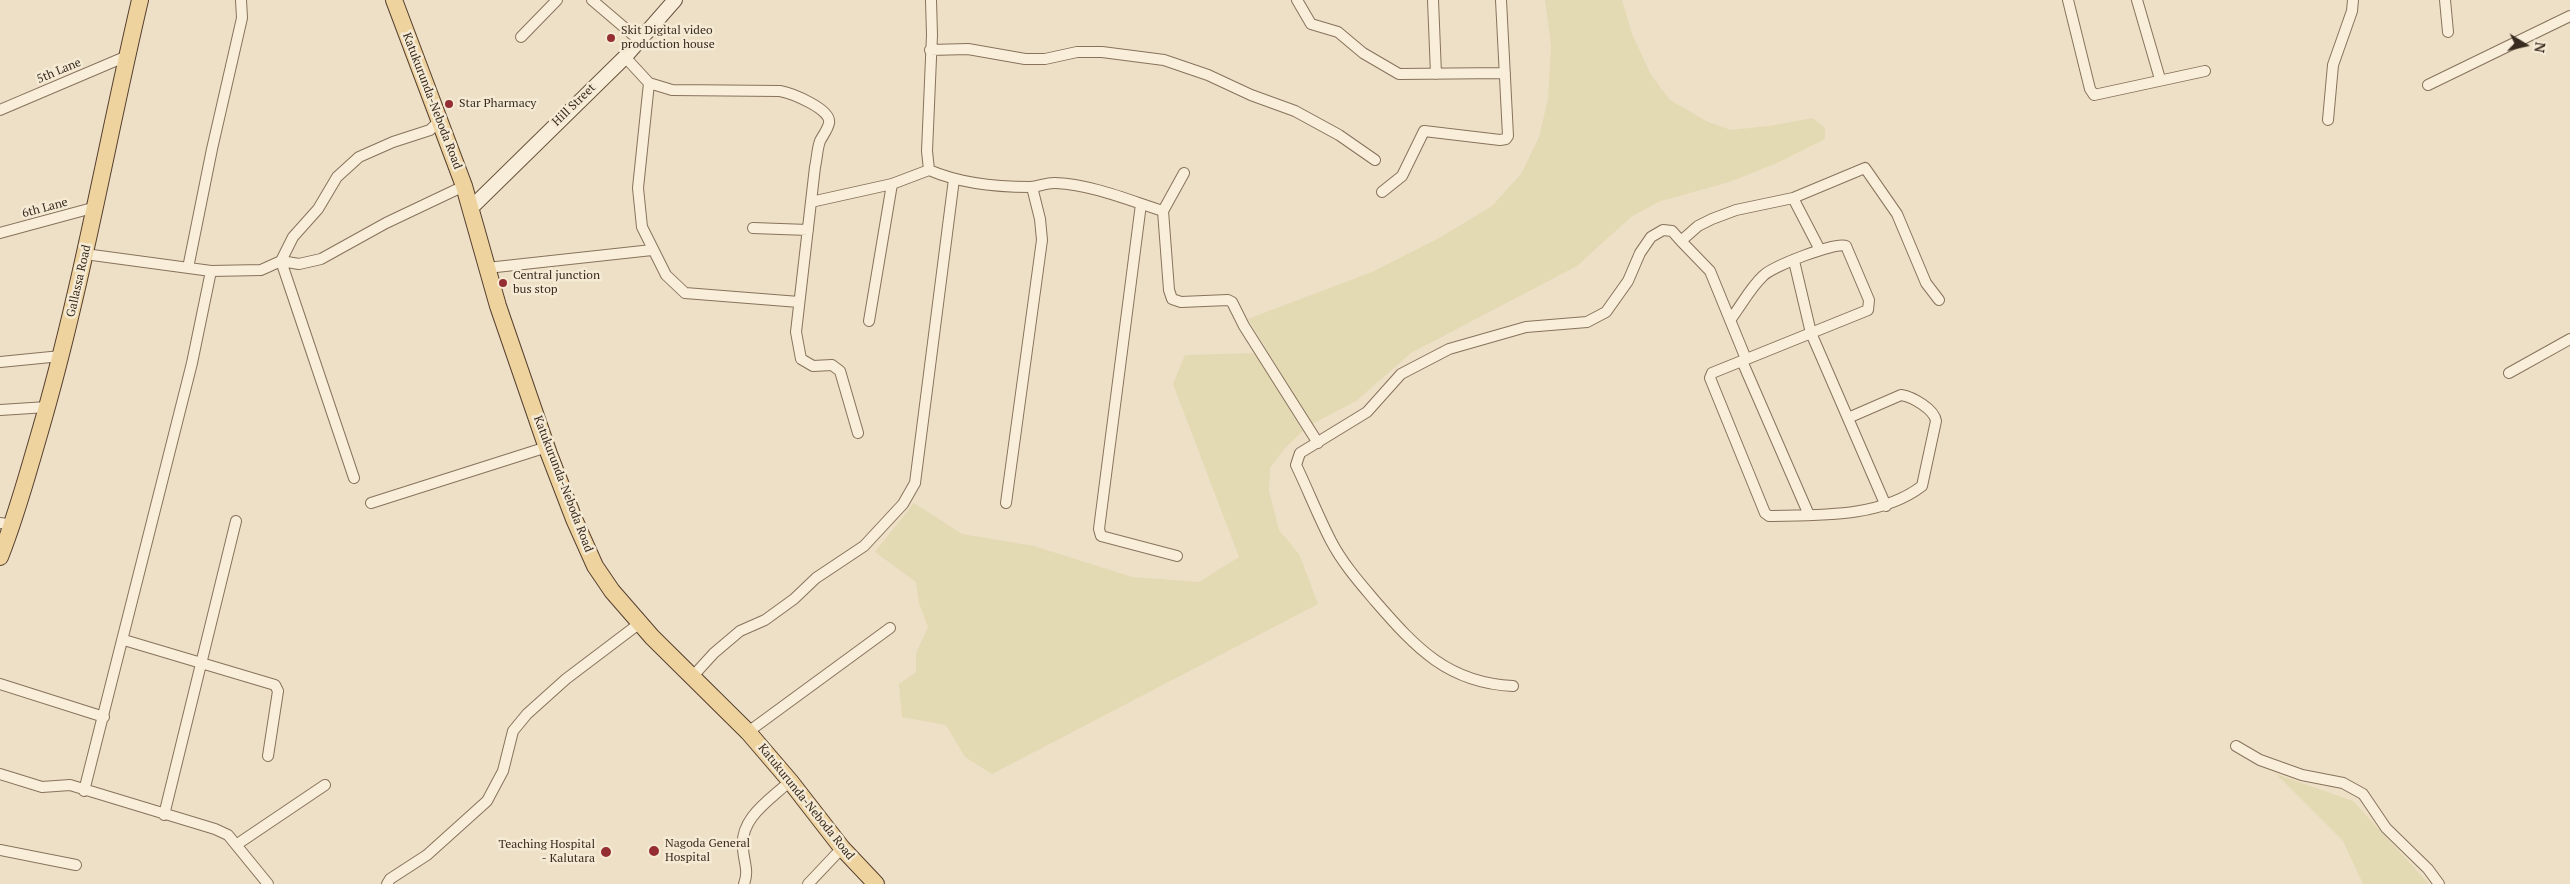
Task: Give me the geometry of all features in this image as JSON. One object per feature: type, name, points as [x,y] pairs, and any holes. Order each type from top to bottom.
[{"type":"main road","name":"Gallassa Road","points":[[0,557],[6,524],[47,407],[61,356],[96,207],[140,0]]},
{"type":"main road","name":"Hill Street","points":[[471,208],[625,57],[676,0]]},
{"type":"main road","name":"Katukurunda-Neboda Road","points":[[399,1],[464,186],[487,268],[547,447],[587,550],[612,590],[640,623],[748,732],[790,781],[842,848],[876,884]]},
{"type":"street","points":[[188,268],[212,149],[242,18],[241,0]]},
{"type":"street","points":[[521,37],[557,0]]},
{"type":"street","points":[[592,0],[639,40]]},
{"type":"street","points":[[929,170],[927,151],[931,0]]},
{"type":"street","points":[[1297,0],[1311,24],[1338,32],[1363,53],[1398,74],[1505,73]]},
{"type":"street","points":[[1432,0],[1436,74]]},
{"type":"street","points":[[1382,192],[1402,176],[1424,131],[1506,139],[1508,136],[1501,0]]},
{"type":"street","points":[[2068,0],[2090,89],[2094,95],[2160,79],[2205,71]]},
{"type":"street","points":[[2137,0],[2160,79]]},
{"type":"street","points":[[2328,120],[2333,65],[2352,11],[2353,0]]},
{"type":"street","points":[[2445,0],[2448,32]]},
{"type":"street","points":[[2428,85],[2570,16]]},
{"type":"street","points":[[930,50],[968,49],[1025,59],[1045,59],[1077,52],[1102,52],[1164,60],[1208,75],[1251,95],[1295,111],[1339,135],[1375,160]]},
{"type":"street","name":"5th Lane","points":[[0,110],[127,56]]},
{"type":"street","points":[[625,57],[648,83],[672,90],[780,91],[792,94],[824,112],[829,123],[819,143],[796,332],[801,359],[813,366],[832,365],[840,371],[858,433]]},
{"type":"street","points":[[648,83],[638,188],[642,227],[666,275],[685,293],[799,302]]},
{"type":"street","points":[[354,478],[281,262],[293,238],[318,208],[337,177],[359,157],[392,142],[430,130],[440,120]]},
{"type":"street","points":[[1681,241],[1698,226],[1736,210],[1793,198],[1865,168],[1897,214],[1926,283],[1939,300]]},
{"type":"street","points":[[812,202],[892,184],[929,170],[954,179],[1032,187],[1054,182],[1069,184],[1094,189],[1163,211]]},
{"type":"street","points":[[1184,173],[1163,211],[1169,290],[1172,299],[1181,302],[1228,300],[1232,302],[1244,326],[1318,443]]},
{"type":"street","points":[[693,676],[714,653],[740,632],[764,620],[794,599],[816,578],[864,546],[903,504],[915,483],[954,179]]},
{"type":"street","points":[[869,321],[892,184]]},
{"type":"street","points":[[85,254],[211,271],[260,270],[281,262],[299,264],[321,258],[386,223],[464,186]]},
{"type":"street","points":[[1006,503],[1042,240],[1040,219],[1032,187]]},
{"type":"street","points":[[1793,198],[1820,250]]},
{"type":"street","points":[[1141,204],[1099,529],[1101,536],[1177,556]]},
{"type":"street","name":"6th Lane","points":[[0,233],[96,207]]},
{"type":"street","points":[[753,228],[808,230]]},
{"type":"street","points":[[1513,686],[1492,685],[1463,675],[1434,661],[1408,639],[1354,576],[1331,541],[1296,465],[1300,453],[1367,412],[1401,374],[1449,349],[1526,327],[1587,322],[1606,312],[1628,281],[1640,252],[1651,237],[1663,230],[1672,231],[1710,271],[1744,360],[1809,515]]},
{"type":"street","points":[[1730,320],[1763,275],[1820,250],[1838,245],[1846,246],[1870,305],[1868,310],[1712,373],[1710,382],[1765,513],[1769,516],[1809,515],[1886,506],[1922,486],[1936,417],[1909,396],[1901,395],[1848,418]]},
{"type":"street","points":[[487,268],[652,250]]},
{"type":"street","points":[[1794,261],[1811,333],[1886,506]]},
{"type":"street","points":[[84,791],[124,640],[192,363],[211,271]]},
{"type":"street","points":[[2509,373],[2570,339]]},
{"type":"street","points":[[0,362],[61,356]]},
{"type":"street","points":[[0,410],[47,407]]},
{"type":"street","points":[[371,503],[547,447]]},
{"type":"street","points":[[164,815],[236,521]]},
{"type":"street","points":[[387,884],[390,879],[427,854],[487,801],[503,770],[510,739],[516,726],[566,679],[640,623]]},
{"type":"street","points":[[748,732],[890,628]]},
{"type":"street","points":[[124,640],[275,685],[278,691],[268,756]]},
{"type":"street","points":[[0,684],[104,717]]},
{"type":"street","points":[[2236,746],[2260,760],[2302,775],[2344,783],[2363,794],[2386,828],[2428,869],[2439,884]]},
{"type":"street","points":[[0,774],[42,787],[70,785],[84,791],[216,829],[228,835],[268,884]]},
{"type":"street","points":[[744,884],[747,869],[743,849],[747,820],[790,781]]},
{"type":"street","points":[[236,845],[325,785]]},
{"type":"street","points":[[808,884],[842,848]]},
{"type":"street","points":[[0,850],[76,865]]},
{"type":"shaded area","points":[[1545,0],[1622,0],[1632,34],[1651,75],[1670,100],[1708,122],[1731,130],[1769,126],[1813,118],[1825,128],[1825,139],[1777,163],[1729,182],[1658,202],[1631,217],[1577,266],[1411,353],[1356,401],[1312,424],[1248,319],[1372,272],[1441,237],[1492,206],[1521,174],[1539,137],[1548,99],[1551,46]]},
{"type":"shaded area","points":[[1255,353],[1303,431],[1285,448],[1270,468],[1269,491],[1279,530],[1299,554],[1318,604],[992,774],[965,757],[946,725],[902,717],[899,684],[916,672],[916,653],[928,627],[919,603],[916,582],[875,552],[914,503],[962,534],[1034,546],[1132,577],[1199,582],[1239,557],[1173,384],[1185,355]]},
{"type":"shaded area","points":[[2276,774],[2353,801],[2429,884],[2363,884],[2343,841]]},
{"type":"place","name":"Skit Digital video production house","points":[[611,38]]},
{"type":"place","name":"Star Pharmacy","points":[[449,104]]},
{"type":"place","name":"Central junction bus stop","points":[[503,283]]},
{"type":"place","name":"Nagoda General Hospital","points":[[654,851]]},
{"type":"place","name":"Teaching Hospital - Kalutara","points":[[606,852]]}]
